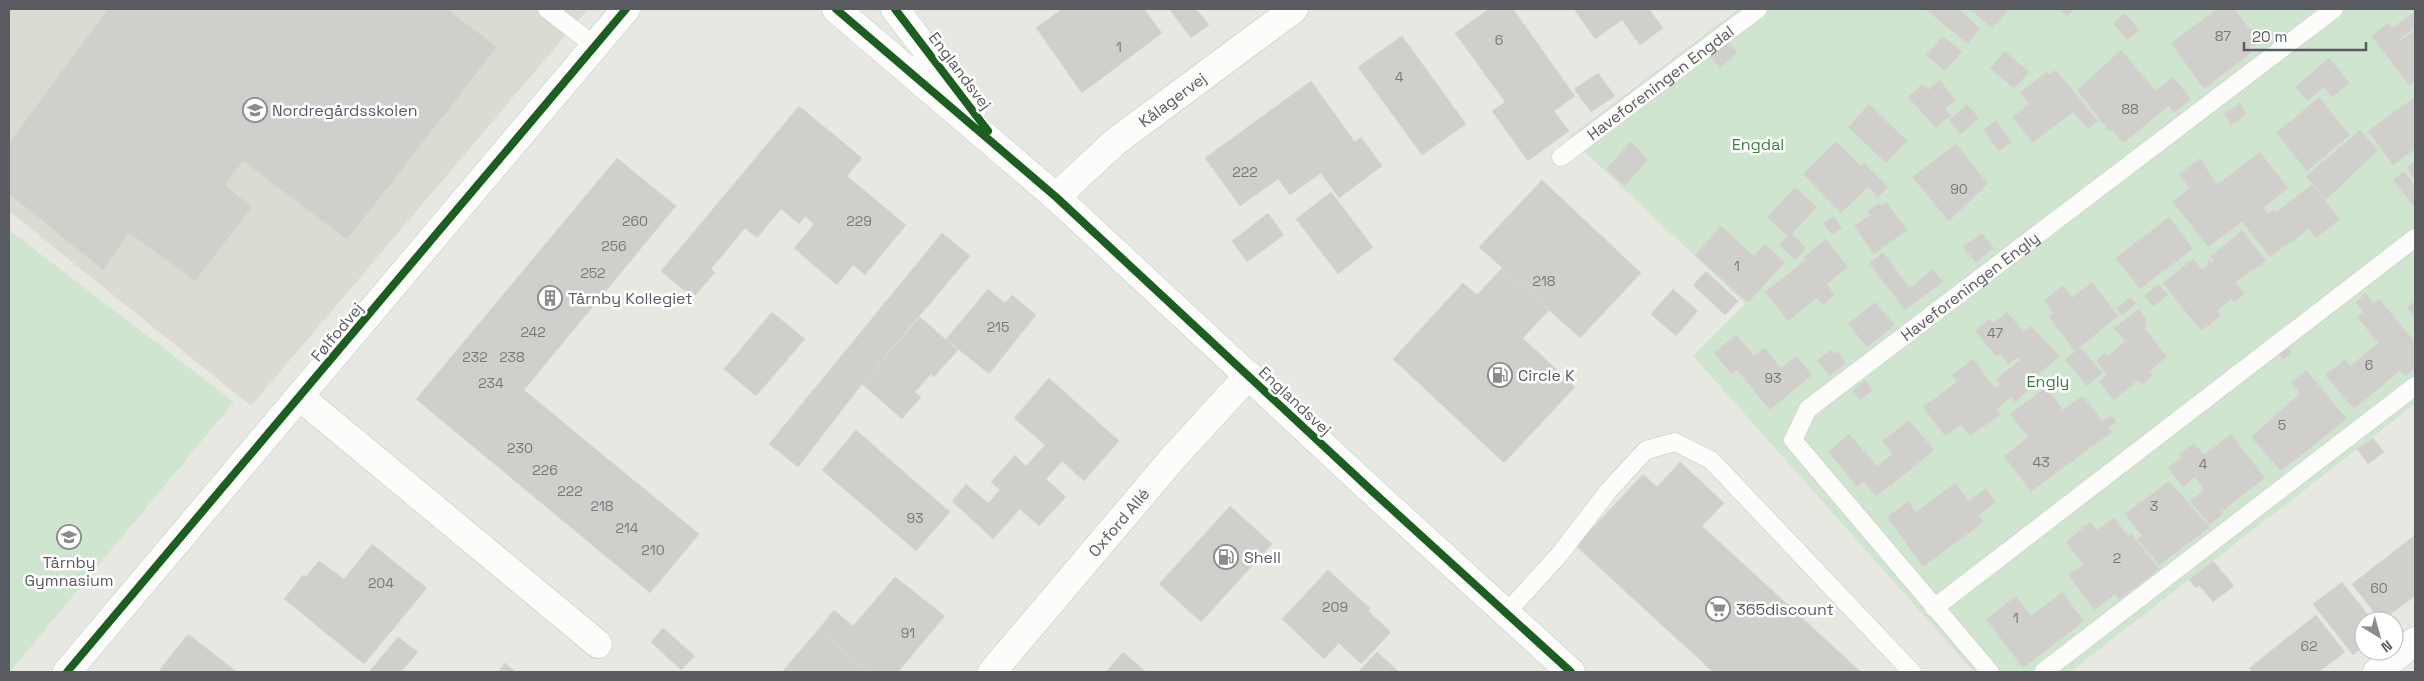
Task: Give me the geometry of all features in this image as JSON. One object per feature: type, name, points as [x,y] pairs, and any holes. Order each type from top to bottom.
[{"type":"street","name":"Følfodvej","points":[[68,672],[626,9]]},
{"type":"street","name":"Englandsvej","points":[[836,9],[1056,197],[1372,491],[1571,672]]},
{"type":"street","name":"Englandsvej","points":[[895,9],[1001,149]]},
{"type":"street","name":"Kålagervej","points":[[1056,197],[1115,142],[1294,9]]},
{"type":"street","name":"Oxford Allé","points":[[992,672],[1173,458],[1249,375]]},
{"type":"street","points":[[300,397],[598,644]]},
{"type":"street","points":[[2376,672],[2415,641]]},
{"type":"lane","points":[[547,9],[595,46]]},
{"type":"lane","name":"Haveforeningen Engdal","points":[[1561,157],[1758,9]]},
{"type":"lane","name":"Haveforeningen Engly","points":[[1990,672],[1793,440],[1808,409],[2334,9]]},
{"type":"lane","points":[[1934,608],[2415,238]]},
{"type":"lane","points":[[2043,672],[2415,386]]},
{"type":"lane","points":[[1506,613],[1559,554],[1609,490],[1646,450],[1675,442],[1711,460],[1912,672]]},
{"type":"shaded area","name":"Nordregårdsskolen","points":[[9,9],[588,9],[251,406],[9,211]]},
{"type":"green space","name":"Engly","points":[[1739,9],[2415,9],[2415,404],[2070,672],[1974,672],[1693,356],[1745,304],[1569,137]]},
{"type":"green space","name":"Tårnby Gymnasium","points":[[9,230],[234,402],[10,672],[9,672]]},
{"type":"building","name":"Nordregårdsskolen","points":[[108,9],[447,9],[497,47],[347,240],[243,161],[225,185],[252,207],[195,281],[129,233],[103,270],[9,194],[9,143]]},
{"type":"building","points":[[1062,9],[1144,9],[1162,33],[1082,93],[1036,28]]},
{"type":"building","points":[[1196,9],[1209,25],[1191,38],[1170,10]]},
{"type":"building","points":[[1489,9],[1513,9],[1575,96],[1554,111],[1569,131],[1528,161],[1492,111],[1505,102],[1455,33]]},
{"type":"building","points":[[1574,9],[1649,9],[1663,28],[1640,45],[1622,20],[1595,39]]},
{"type":"building","points":[[1925,9],[1959,9],[1980,29],[1968,44]]},
{"type":"building","points":[[1970,9],[2010,9],[1992,28]]},
{"type":"building","points":[[2059,9],[2074,9],[2067,16]]},
{"type":"building","points":[[2217,9],[2234,9],[2259,41],[2248,49],[2251,53],[2204,89],[2171,43]]},
{"type":"building","points":[[2414,12],[2415,27],[2400,39],[2415,30],[2415,81],[2410,86],[2371,36],[2388,23],[2392,28]]},
{"type":"building","points":[[2125,13],[2139,30],[2127,40],[2113,23]]},
{"type":"building","points":[[1402,36],[1466,124],[1422,155],[1358,67]]},
{"type":"building","points":[[1943,36],[1962,52],[1945,71],[1926,55]]},
{"type":"building","points":[[1727,41],[1737,53],[1720,68],[1709,56]]},
{"type":"building","points":[[2121,50],[2156,91],[2173,77],[2191,99],[2174,113],[2169,106],[2123,143],[2112,130],[2110,132],[2077,90]]},
{"type":"building","points":[[2005,51],[2029,72],[2014,89],[1990,68]]},
{"type":"building","points":[[2329,58],[2350,83],[2332,97],[2324,87],[2307,101],[2295,87]]},
{"type":"building","points":[[2056,70],[2098,121],[2088,129],[2073,112],[2033,143],[2013,117],[2029,104],[2020,93],[2047,71],[2050,74]]},
{"type":"building","points":[[1598,73],[1615,96],[1591,112],[1574,89]]},
{"type":"building","points":[[1940,80],[1955,100],[1945,109],[1951,115],[1936,128],[1908,97],[1922,84],[1928,90]]},
{"type":"building","points":[[1311,81],[1355,142],[1361,137],[1382,166],[1339,198],[1321,173],[1290,195],[1278,179],[1240,206],[1205,158]]},
{"type":"building","points":[[2319,97],[2350,135],[2307,171],[2276,133]]},
{"type":"building","points":[[2415,97],[2415,149],[2393,165],[2368,131]]},
{"type":"building","points":[[2240,103],[2246,114],[2231,125],[2224,114]]},
{"type":"building","points":[[1869,104],[1907,141],[1886,163],[1848,127]]},
{"type":"building","points":[[1967,104],[1979,118],[1961,134],[1949,120]]},
{"type":"building","points":[[799,106],[862,158],[847,176],[906,225],[865,275],[853,265],[837,285],[794,248],[814,224],[805,216],[799,224],[781,209],[757,238],[745,228],[711,269],[715,272],[693,298],[661,271]]},
{"type":"building","points":[[1996,120],[2011,142],[1999,151],[1983,130]]},
{"type":"building","points":[[2360,130],[2378,150],[2326,200],[2306,176]]},
{"type":"building","points":[[1631,141],[1648,160],[1625,186],[1606,169]]},
{"type":"building","points":[[1836,141],[1861,166],[1864,163],[1888,187],[1878,197],[1868,187],[1841,213],[1803,174]]},
{"type":"building","points":[[1956,144],[1988,184],[1949,221],[1912,177]]},
{"type":"building","points":[[2260,152],[2288,188],[2264,208],[2268,213],[2274,209],[2276,212],[2312,184],[2340,219],[2316,238],[2309,229],[2270,257],[2242,222],[2208,247],[2173,202],[2189,188],[2179,174],[2200,158],[2217,185]]},
{"type":"building","name":"Tårnby Kollegiet","points":[[617,158],[676,206],[524,390],[699,534],[650,593],[416,399]]},
{"type":"building","points":[[2415,161],[2415,180],[2407,167]]},
{"type":"building","points":[[2404,171],[2415,186],[2415,208],[2393,180]]},
{"type":"building","points":[[1542,180],[1641,273],[1580,338],[1479,247]]},
{"type":"building","points":[[1795,187],[1817,207],[1792,234],[1806,248],[1795,260],[1779,245],[1787,236],[1767,217]]},
{"type":"building","points":[[1331,192],[1373,247],[1338,274],[1296,219]]},
{"type":"building","points":[[1886,202],[1907,230],[1874,254],[1854,226],[1870,215],[1868,211],[1879,203],[1881,206]]},
{"type":"building","points":[[1268,213],[1284,235],[1247,262],[1232,241]]},
{"type":"building","points":[[1834,216],[1842,228],[1832,235],[1823,223]]},
{"type":"building","points":[[2169,217],[2193,249],[2140,289],[2115,258]]},
{"type":"building","points":[[1721,226],[1754,256],[1765,244],[1785,262],[1748,303],[1695,255]]},
{"type":"building","points":[[2242,230],[2266,261],[2235,282],[2245,294],[2234,302],[2231,299],[2217,311],[2221,316],[2201,331],[2163,283],[2193,259],[2202,269],[2208,265],[2207,262],[2209,260],[2211,263],[2214,261],[2210,257]]},
{"type":"building","points":[[942,233],[970,256],[862,384],[798,467],[769,444]]},
{"type":"building","points":[[1982,233],[1994,248],[1976,263],[1963,247]]},
{"type":"building","points":[[1826,239],[1848,267],[1827,284],[1835,295],[1823,305],[1817,298],[1788,321],[1765,292],[1805,260],[1803,258]]},
{"type":"building","points":[[1883,252],[1910,288],[1933,269],[1943,282],[1905,310],[1869,263]]},
{"type":"building","points":[[1502,268],[1549,310],[1523,338],[1575,387],[1504,463],[1393,359],[1463,283],[1477,295]]},
{"type":"building","points":[[1706,271],[1738,301],[1725,315],[1693,285]]},
{"type":"building","points":[[2092,282],[2118,316],[2075,351],[2049,317],[2053,313],[2044,301],[2063,285],[2072,298]]},
{"type":"building","points":[[2159,284],[2168,295],[2153,307],[2144,296]]},
{"type":"building","points":[[988,289],[1005,303],[1012,295],[1036,315],[989,374],[946,339]]},
{"type":"building","points":[[1673,289],[1698,311],[1676,336],[1651,314]]},
{"type":"building","points":[[2366,293],[2373,303],[2379,299],[2415,342],[2415,368],[2405,376],[2400,371],[2354,409],[2325,375],[2345,359],[2350,366],[2378,343],[2357,317],[2363,312],[2356,302]]},
{"type":"building","points":[[2130,297],[2136,303],[2122,316],[2116,308]]},
{"type":"building","points":[[2415,301],[2415,318],[2407,307]]},
{"type":"building","points":[[1875,302],[1895,325],[1867,347],[1848,324]]},
{"type":"building","points":[[2139,309],[2146,318],[2145,329],[2167,357],[2149,371],[2153,375],[2142,385],[2138,380],[2114,400],[2099,382],[2107,375],[2096,361],[2106,352],[2108,356],[2125,341],[2114,328]]},
{"type":"building","points":[[772,312],[805,339],[756,396],[724,369]]},
{"type":"building","points":[[2007,312],[2024,332],[2031,326],[2060,356],[2035,377],[2038,382],[2015,402],[2011,397],[1997,409],[2001,414],[1970,436],[1961,425],[1945,436],[1923,407],[1957,382],[1952,375],[1973,359],[1995,388],[2000,384],[1996,379],[2020,360],[2018,357],[2008,364],[2000,354],[1997,357],[1975,331],[1989,319],[1993,323]]},
{"type":"building","points":[[920,317],[958,350],[934,377],[931,374],[915,392],[921,397],[902,419],[862,384]]},
{"type":"building","points":[[1736,334],[1754,356],[1764,347],[1781,368],[1796,356],[1812,375],[1770,410],[1737,370],[1731,374],[1714,353]]},
{"type":"building","points":[[2284,342],[2292,353],[2283,360],[2275,349]]},
{"type":"building","points":[[2080,347],[2103,373],[2087,386],[2065,360]]},
{"type":"building","points":[[1831,350],[1834,353],[1837,351],[1846,363],[1829,376],[1817,360]]},
{"type":"building","points":[[2306,370],[2347,419],[2281,471],[2251,437],[2300,393],[2291,383]]},
{"type":"building","points":[[1049,378],[1119,441],[1084,481],[1062,461],[1046,479],[1066,497],[1039,526],[1020,509],[993,539],[952,501],[966,484],[988,503],[1000,490],[991,482],[1015,455],[1026,466],[1045,445],[1014,418]]},
{"type":"building","points":[[1865,380],[1873,390],[1860,400],[1853,391]]},
{"type":"building","points":[[2046,387],[2063,410],[2082,396],[2103,421],[2111,415],[2117,422],[2109,428],[2112,432],[2031,492],[2004,456],[2028,437],[2010,414]]},
{"type":"building","points":[[1909,420],[1934,450],[1893,484],[1893,487],[1891,485],[1876,496],[1864,481],[1857,486],[1828,452],[1849,434],[1877,466],[1893,454],[1882,441]]},
{"type":"building","points":[[856,430],[950,512],[916,551],[822,470]]},
{"type":"building","points":[[2231,434],[2265,478],[2221,512],[2223,514],[2210,524],[2190,502],[2204,490],[2195,477],[2183,487],[2168,468],[2181,457],[2179,454],[2194,443],[2204,455]]},
{"type":"building","points":[[2373,438],[2384,452],[2368,464],[2357,449]]},
{"type":"building","name":"365discount","points":[[1680,462],[1724,503],[1702,526],[1861,672],[1713,672],[1576,546],[1643,474],[1657,487]]},
{"type":"building","points":[[2169,481],[2210,527],[2159,565],[2137,539],[2142,536],[2125,514]]},
{"type":"building","points":[[1955,483],[1969,501],[1986,488],[1996,502],[1979,515],[1984,522],[1923,567],[1887,517],[1908,501],[1916,512]]},
{"type":"building","points":[[1230,506],[1272,544],[1201,622],[1159,584]]},
{"type":"building","points":[[2114,517],[2128,536],[2131,533],[2159,569],[2119,600],[2115,594],[2095,610],[2068,575],[2083,564],[2066,542],[2090,522],[2097,530]]},
{"type":"building","points":[[2415,535],[2415,596],[2395,611],[2373,611],[2352,584]]},
{"type":"building","points":[[372,544],[427,588],[364,664],[284,599],[303,575],[306,577],[319,561],[344,579]]},
{"type":"building","points":[[2213,561],[2234,586],[2213,602],[2199,585],[2196,588],[2189,580]]},
{"type":"building","points":[[1328,570],[1370,608],[1368,611],[1391,632],[1361,664],[1339,643],[1324,659],[1282,619]]},
{"type":"building","points":[[895,577],[945,616],[898,672],[868,672],[818,630],[834,610],[853,626]]},
{"type":"building","points":[[2342,582],[2365,611],[2354,611],[2353,655],[2313,604]]},
{"type":"building","points":[[2062,592],[2084,621],[2023,668],[1986,619],[2016,596],[2031,616]]},
{"type":"building","points":[[2316,615],[2345,652],[2319,672],[2252,672],[2249,668]]},
{"type":"building","points":[[663,628],[695,656],[681,670],[651,642]]},
{"type":"building","points":[[818,630],[868,672],[782,672]]},
{"type":"building","points":[[188,634],[237,672],[158,672]]},
{"type":"building","points":[[398,637],[418,652],[401,672],[369,672]]},
{"type":"building","points":[[1123,652],[1146,672],[1106,672]]},
{"type":"building","points":[[1377,652],[1399,672],[1358,672]]},
{"type":"building","points":[[505,663],[516,672],[498,672]]},
{"type":"cycle path","points":[[67,672],[626,9]]},
{"type":"cycle path","points":[[836,9],[1056,197],[1372,491],[1571,672]]},
{"type":"cycle path","points":[[895,9],[988,131]]},
{"type":"place","name":"Nordregårdsskolen","points":[[255,110]]},
{"type":"place","name":"Tårnby Kollegiet","points":[[550,298]]},
{"type":"place","name":"Circle K","points":[[1500,375]]},
{"type":"place","name":"Tårnby Gymnasium","points":[[69,537]]},
{"type":"place","name":"Shell","points":[[1226,557]]},
{"type":"place","name":"365discount","points":[[1718,609]]},
{"type":"park label","name":"Engdal","points":[[1758,144]]}]
